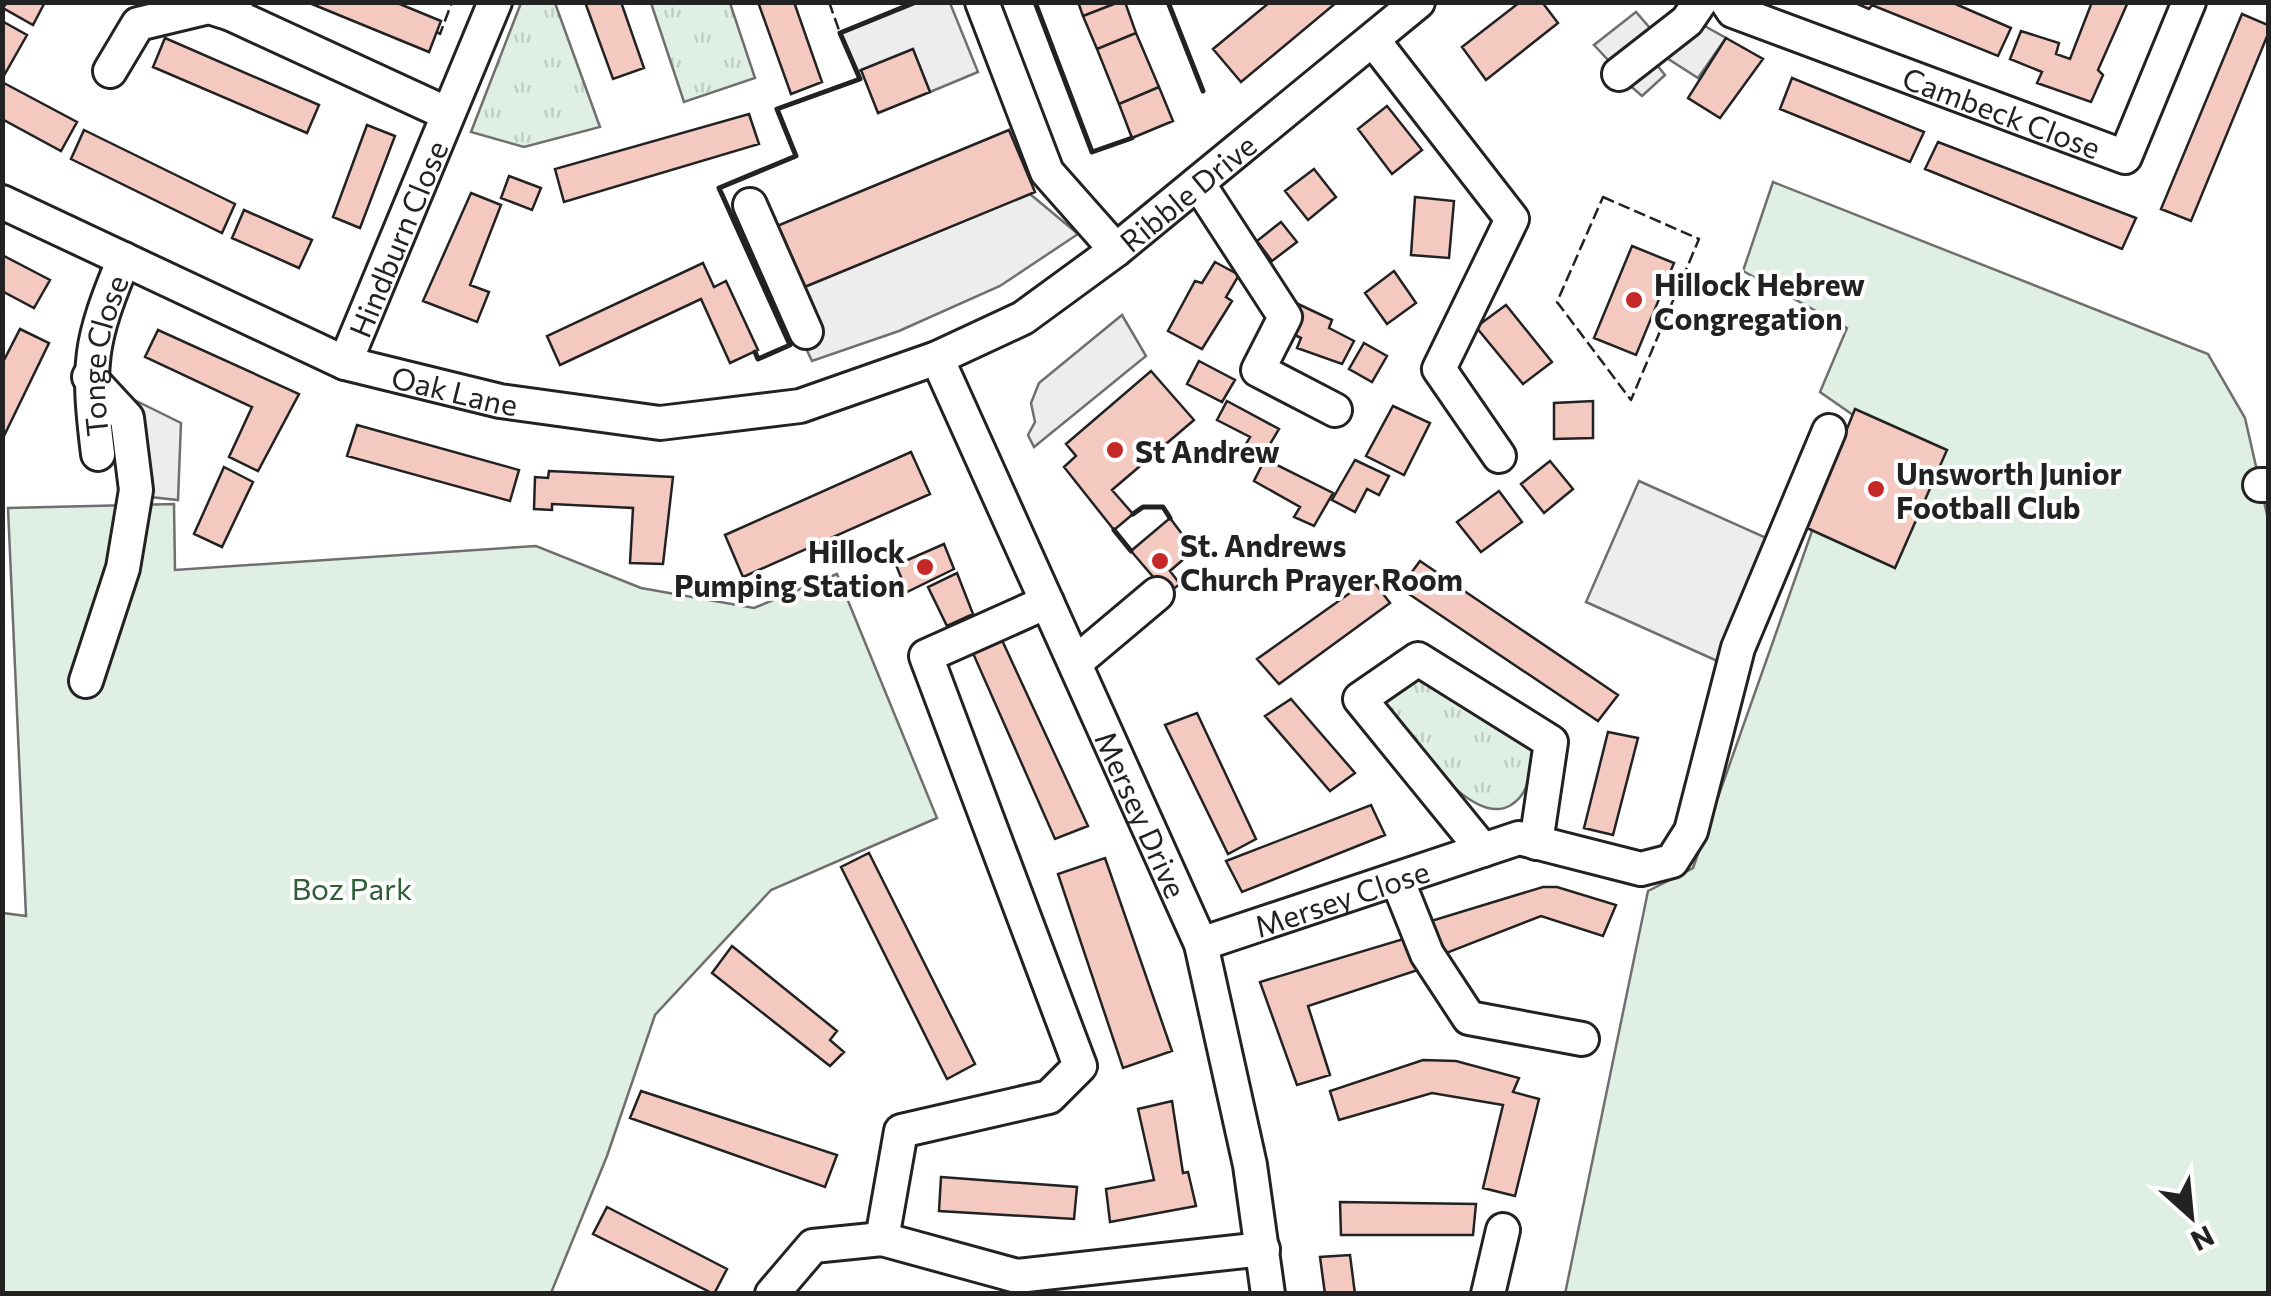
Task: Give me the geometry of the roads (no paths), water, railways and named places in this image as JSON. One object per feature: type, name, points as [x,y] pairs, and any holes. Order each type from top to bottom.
[{"type":"street","name":"Hindburn Close","points":[[345,363],[496,2]]},
{"type":"street","points":[[982,2],[1047,172],[1116,250]]},
{"type":"street","name":"Ribble Drive","points":[[937,358],[1023,318],[1116,250],[1418,2]]},
{"type":"street","points":[[1619,74],[1687,21],[1700,2]]},
{"type":"street","name":"Cambeck Close","points":[[1727,2],[1733,10],[2125,157],[2189,2]]},
{"type":"street","points":[[110,70],[138,24],[209,6],[233,8]]},
{"type":"street","name":"Hindburn Close","points":[[233,8],[448,114]]},
{"type":"street","points":[[1373,40],[1512,219],[1439,369],[1499,456]]},
{"type":"street","points":[[1198,183],[1285,317],[1258,370],[1335,410]]},
{"type":"street","name":"Oak Lane","points":[[2,202],[345,363],[500,401],[660,423],[800,406],[937,358]]},
{"type":"street","points":[[750,205],[806,332]]},
{"type":"street","name":"Tonge Close","points":[[98,454],[89,377],[95,330],[124,259]]},
{"type":"street","name":"Mersey Drive","points":[[937,358],[1201,944],[1248,1153],[1268,1294]]},
{"type":"street","points":[[86,681],[122,568],[136,490],[127,418],[89,377]]},
{"type":"street","name":"Mersey Close","points":[[1201,944],[1519,838],[1641,869],[1672,861],[1691,830],[1738,648],[1829,431]]},
{"type":"street","points":[[1074,663],[1158,594]]},
{"type":"street","points":[[882,1239],[901,1131],[1049,1098],[1080,1066],[926,656],[1047,602]]},
{"type":"street","points":[[1483,850],[1360,699],[1418,659],[1550,742],[1536,842]]},
{"type":"street","points":[[1398,879],[1427,954],[1469,1018],[1582,1039]]},
{"type":"street","points":[[1488,1294],[1503,1230]]},
{"type":"street","points":[[772,1294],[813,1246],[882,1239],[1017,1285],[1263,1249]]},
{"type":"place","name":"Hillock Hebrew Congregation","points":[[1634,300]]},
{"type":"place","name":"St Andrew","points":[[1115,450]]},
{"type":"place","name":"Unsworth Junior Football Club","points":[[1876,489]]},
{"type":"place","name":"St. Andrews Church Prayer Room","points":[[1160,561]]},
{"type":"place","name":"Hillock Pumping Station","points":[[925,567]]},
{"type":"park label","name":"Boz Park","points":[[352,887]]}]
